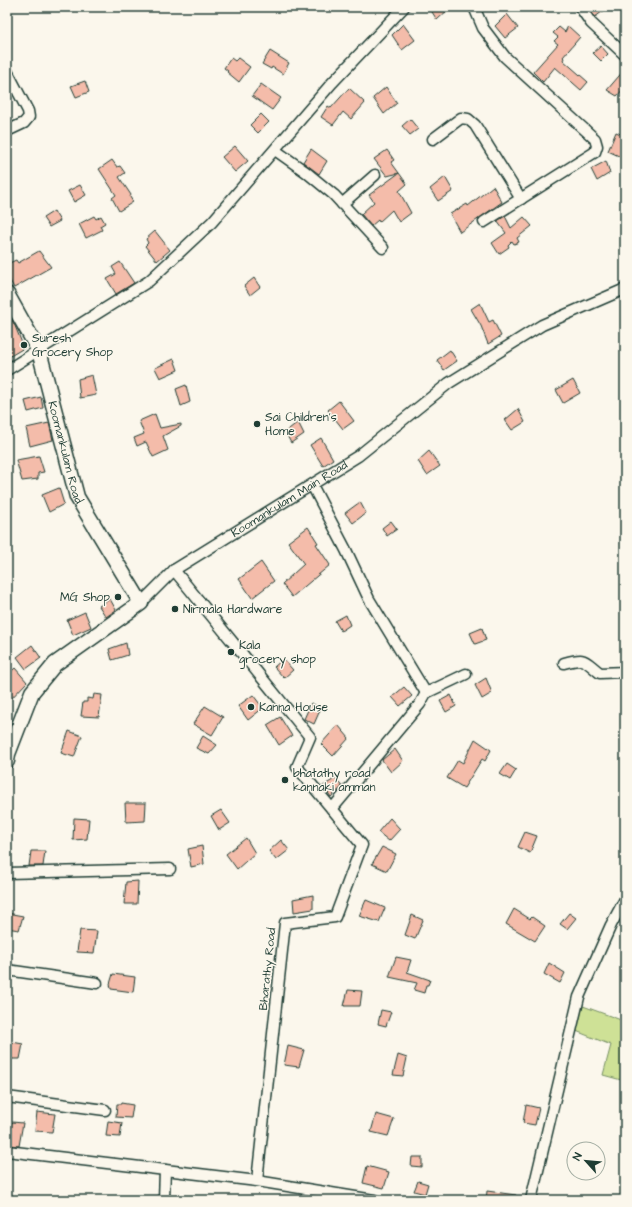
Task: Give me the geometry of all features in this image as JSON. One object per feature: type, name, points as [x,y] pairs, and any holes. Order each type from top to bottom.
[{"type":"street","points":[[7,370],[149,281],[212,222],[332,83],[404,7]]},
{"type":"street","points":[[474,7],[482,28],[505,58],[594,139],[597,146],[594,152],[484,222]]},
{"type":"street","points":[[580,7],[591,23],[625,55]]},
{"type":"street","points":[[7,71],[28,111],[29,118],[24,123],[7,131]]},
{"type":"street","points":[[433,139],[461,118],[468,119],[475,125],[521,199]]},
{"type":"street","points":[[275,150],[306,172],[334,195],[383,248]]},
{"type":"street","points":[[342,204],[375,175]]},
{"type":"street","name":"Koomankulam Main Road","points":[[7,761],[8,754],[32,692],[55,664],[141,603],[174,570],[358,456],[449,383],[522,337],[542,325],[625,290]]},
{"type":"street","name":"Koomankulam Road","points":[[7,294],[39,351],[77,497],[141,603]]},
{"type":"street","points":[[312,485],[346,550],[369,599],[426,693]]},
{"type":"street","name":"Bharathy Road","points":[[174,570],[310,737],[297,767],[362,845],[335,917],[286,923],[257,1181]]},
{"type":"street","points":[[564,663],[579,659],[586,661],[600,673],[625,672]]},
{"type":"street","points":[[332,809],[420,704],[426,693],[466,674]]},
{"type":"street","points":[[7,873],[170,870]]},
{"type":"street","points":[[531,1200],[579,997],[625,899]]},
{"type":"street","points":[[7,970],[97,983]]},
{"type":"street","points":[[7,1097],[105,1110]]},
{"type":"street","points":[[7,1151],[257,1181],[374,1200]]},
{"type":"street","points":[[164,1200],[165,1170]]},
{"type":"green space","points":[[583,1006],[621,1020],[625,1012],[625,1081],[603,1075],[611,1045],[576,1031]]},
{"type":"building","points":[[429,7],[451,7],[437,20]]},
{"type":"building","points":[[588,7],[609,7],[595,17]]},
{"type":"building","points":[[507,14],[518,28],[505,38],[495,26]]},
{"type":"building","points":[[403,24],[415,40],[402,50],[392,35]]},
{"type":"building","points":[[568,26],[580,37],[563,57],[563,60],[588,82],[581,90],[555,67],[543,82],[533,72],[558,44],[554,41],[558,37],[553,33],[559,27],[565,32]]},
{"type":"building","points":[[601,46],[608,54],[601,61],[593,53]]},
{"type":"building","points":[[270,51],[289,63],[283,74],[272,67],[271,69],[262,64]]},
{"type":"building","points":[[231,58],[235,61],[238,58],[250,67],[239,82],[224,68]]},
{"type":"building","points":[[625,69],[625,87],[617,96],[607,90]]},
{"type":"building","points":[[85,81],[89,92],[76,97],[71,86]]},
{"type":"building","points":[[261,84],[281,98],[272,110],[252,96]]},
{"type":"building","points":[[386,87],[397,103],[384,114],[373,98]]},
{"type":"building","points":[[349,88],[365,103],[351,119],[343,112],[333,125],[321,117],[328,106],[331,108]]},
{"type":"building","points":[[261,114],[269,122],[258,133],[250,125]]},
{"type":"building","points":[[410,119],[418,129],[410,135],[402,126]]},
{"type":"building","points":[[616,132],[625,136],[625,148],[621,157],[608,151]]},
{"type":"building","points":[[235,146],[248,161],[235,172],[222,157]]},
{"type":"building","points":[[311,149],[327,161],[319,174],[303,162]]},
{"type":"building","points":[[387,150],[394,160],[391,162],[399,173],[387,176],[374,159]]},
{"type":"building","points":[[112,160],[117,167],[120,166],[125,173],[119,177],[131,195],[130,197],[133,202],[119,211],[112,198],[116,195],[99,169]]},
{"type":"building","points":[[606,161],[610,173],[597,181],[591,169]]},
{"type":"building","points":[[399,173],[407,184],[399,191],[411,213],[399,222],[392,210],[379,222],[378,220],[371,226],[361,214],[374,202],[369,195]]},
{"type":"building","points":[[445,177],[453,191],[438,201],[430,189]]},
{"type":"building","points":[[80,185],[86,195],[74,202],[68,191]]},
{"type":"building","points":[[493,186],[502,202],[460,232],[450,214],[467,204],[468,206]]},
{"type":"building","points":[[54,211],[60,221],[49,227],[43,218]]},
{"type":"building","points":[[94,216],[96,219],[101,216],[105,223],[100,226],[102,230],[86,238],[79,224]]},
{"type":"building","points":[[505,216],[511,228],[524,217],[532,226],[517,238],[519,242],[514,244],[512,241],[508,245],[509,247],[499,254],[492,243],[506,233],[497,221]]},
{"type":"building","points":[[155,231],[170,250],[157,261],[145,246],[148,243],[146,239]]},
{"type":"building","points":[[39,251],[51,267],[14,288],[7,275],[7,264],[16,260],[18,263]]},
{"type":"building","points":[[120,262],[134,283],[116,294],[107,279],[116,274],[112,267]]},
{"type":"building","points":[[254,278],[260,287],[250,295],[244,286]]},
{"type":"building","points":[[480,303],[489,322],[493,320],[501,336],[488,344],[481,326],[471,309]]},
{"type":"building","points":[[7,311],[24,348],[7,358]]},
{"type":"building","points":[[450,350],[457,361],[444,370],[437,360]]},
{"type":"building","points":[[174,359],[178,370],[160,378],[155,368]]},
{"type":"building","points":[[92,375],[96,395],[80,398],[78,379]]},
{"type":"building","points":[[573,380],[580,393],[563,403],[556,390]]},
{"type":"building","points":[[186,385],[190,402],[181,406],[176,389]]},
{"type":"building","points":[[41,397],[43,408],[28,412],[25,401]]},
{"type":"building","points":[[339,401],[354,421],[343,429],[328,410]]},
{"type":"building","points":[[518,409],[525,422],[512,430],[505,420]]},
{"type":"building","points":[[155,414],[160,428],[181,424],[181,426],[163,436],[168,450],[153,457],[146,442],[137,446],[134,438],[144,434],[139,421]]},
{"type":"building","points":[[298,422],[304,434],[291,443],[285,432]]},
{"type":"building","points":[[49,423],[53,440],[30,446],[26,428]]},
{"type":"building","points":[[321,438],[333,459],[323,466],[310,445]]},
{"type":"building","points":[[429,451],[440,466],[427,475],[418,461]]},
{"type":"building","points":[[39,456],[44,472],[38,473],[38,479],[22,481],[16,460]]},
{"type":"building","points":[[59,488],[64,504],[49,512],[42,495]]},
{"type":"building","points":[[360,502],[366,513],[353,523],[345,513]]},
{"type":"building","points":[[391,521],[397,529],[387,536],[382,528]]},
{"type":"building","points":[[308,527],[318,543],[316,544],[330,565],[292,597],[282,584],[304,564],[288,542]]},
{"type":"building","points":[[261,562],[274,581],[252,598],[239,579]]},
{"type":"building","points":[[110,599],[116,610],[106,617],[99,606]]},
{"type":"building","points":[[85,612],[91,627],[73,635],[67,620]]},
{"type":"building","points":[[346,615],[350,625],[341,631],[335,621]]},
{"type":"building","points":[[482,628],[486,640],[475,644],[470,633]]},
{"type":"building","points":[[126,643],[128,655],[112,660],[109,649]]},
{"type":"building","points":[[32,645],[41,658],[26,669],[17,657]]},
{"type":"building","points":[[283,659],[293,670],[284,678],[274,667]]},
{"type":"building","points":[[15,668],[27,682],[7,703],[7,675]]},
{"type":"building","points":[[486,678],[492,693],[482,699],[475,685]]},
{"type":"building","points":[[404,687],[412,696],[400,706],[392,697]]},
{"type":"building","points":[[94,694],[102,695],[99,717],[81,716],[83,702],[87,702],[87,698],[93,699]]},
{"type":"building","name":"Kanna House","points":[[253,695],[263,708],[248,720],[238,706]]},
{"type":"building","points":[[451,695],[456,706],[446,712],[440,701]]},
{"type":"building","points":[[311,703],[321,708],[314,724],[304,719]]},
{"type":"building","points":[[205,706],[223,717],[212,735],[193,724]]},
{"type":"building","points":[[280,717],[292,736],[279,745],[267,725]]},
{"type":"building","points":[[338,725],[349,738],[333,756],[321,744]]},
{"type":"building","points":[[69,731],[82,736],[74,757],[61,753]]},
{"type":"building","points":[[203,736],[217,745],[209,754],[196,748]]},
{"type":"building","points":[[475,739],[491,750],[485,761],[482,759],[464,788],[447,778],[458,760],[463,763]]},
{"type":"building","points":[[395,749],[403,761],[391,772],[382,760]]},
{"type":"building","points":[[507,764],[516,770],[510,780],[500,774]]},
{"type":"building","points":[[336,778],[342,787],[331,797],[323,786]]},
{"type":"building","points":[[125,803],[146,803],[145,821],[126,822]]},
{"type":"building","points":[[221,810],[230,823],[219,830],[211,816]]},
{"type":"building","points":[[74,818],[89,819],[87,839],[73,840]]},
{"type":"building","points":[[390,818],[400,829],[389,841],[378,832]]},
{"type":"building","points":[[525,832],[537,836],[530,853],[518,847]]},
{"type":"building","points":[[246,838],[255,853],[237,869],[226,854]]},
{"type":"building","points":[[281,840],[289,850],[276,860],[269,851]]},
{"type":"building","points":[[202,846],[204,864],[191,867],[188,849]]},
{"type":"building","points":[[382,847],[396,854],[387,871],[372,864]]},
{"type":"building","points":[[31,851],[45,851],[43,866],[29,866]]},
{"type":"building","points":[[138,881],[137,904],[124,904],[126,882]]},
{"type":"building","points":[[313,895],[313,909],[294,912],[293,899]]},
{"type":"building","points":[[366,900],[385,908],[379,922],[359,916]]},
{"type":"building","points":[[514,909],[530,919],[532,917],[545,926],[535,941],[506,924]]},
{"type":"building","points":[[7,913],[23,916],[19,930],[7,928]]},
{"type":"building","points":[[569,913],[576,918],[567,929],[560,924]]},
{"type":"building","points":[[412,915],[423,920],[415,939],[405,935]]},
{"type":"building","points":[[80,930],[97,931],[94,953],[77,952]]},
{"type":"building","points":[[396,957],[411,960],[407,972],[430,980],[428,985],[426,985],[424,993],[414,990],[417,983],[389,977]]},
{"type":"building","points":[[549,963],[565,973],[560,983],[544,974]]},
{"type":"building","points":[[113,974],[135,977],[133,992],[111,989],[110,984]]},
{"type":"building","points":[[348,990],[362,991],[360,1006],[344,1006]]},
{"type":"building","points":[[381,1010],[391,1012],[386,1026],[378,1024]]},
{"type":"building","points":[[12,1042],[23,1044],[20,1059],[9,1059]]},
{"type":"building","points":[[288,1046],[304,1050],[299,1067],[284,1065]]},
{"type":"building","points":[[398,1055],[407,1058],[403,1076],[393,1075]]},
{"type":"building","points":[[121,1103],[133,1105],[131,1118],[116,1117],[117,1104]]},
{"type":"building","points":[[526,1105],[539,1108],[535,1125],[523,1123]]},
{"type":"building","points":[[37,1112],[55,1114],[52,1132],[35,1131]]},
{"type":"building","points":[[376,1114],[394,1119],[388,1136],[371,1132]]},
{"type":"building","points":[[108,1121],[122,1123],[120,1137],[106,1136]]},
{"type":"building","points":[[7,1123],[23,1123],[19,1146],[7,1145]]},
{"type":"building","points":[[412,1157],[422,1157],[422,1167],[411,1166]]},
{"type":"building","points":[[367,1166],[389,1172],[384,1188],[363,1183]]},
{"type":"building","points":[[418,1181],[428,1184],[425,1194],[414,1191]]},
{"type":"building","points":[[487,1191],[516,1195],[515,1200],[486,1200]]},
{"type":"place","name":"Suresh Grocery Shop","points":[[24,345]]},
{"type":"place","name":"Sai Children's Home","points":[[257,424]]},
{"type":"place","name":"MG Shop","points":[[118,597]]},
{"type":"place","name":"Nirmala Hardware","points":[[175,609]]},
{"type":"place","name":"Kala grocery shop","points":[[231,652]]},
{"type":"place","name":"Kanna House","points":[[251,707]]},
{"type":"place","name":"bhatathy road kannaki amman","points":[[285,780]]}]
